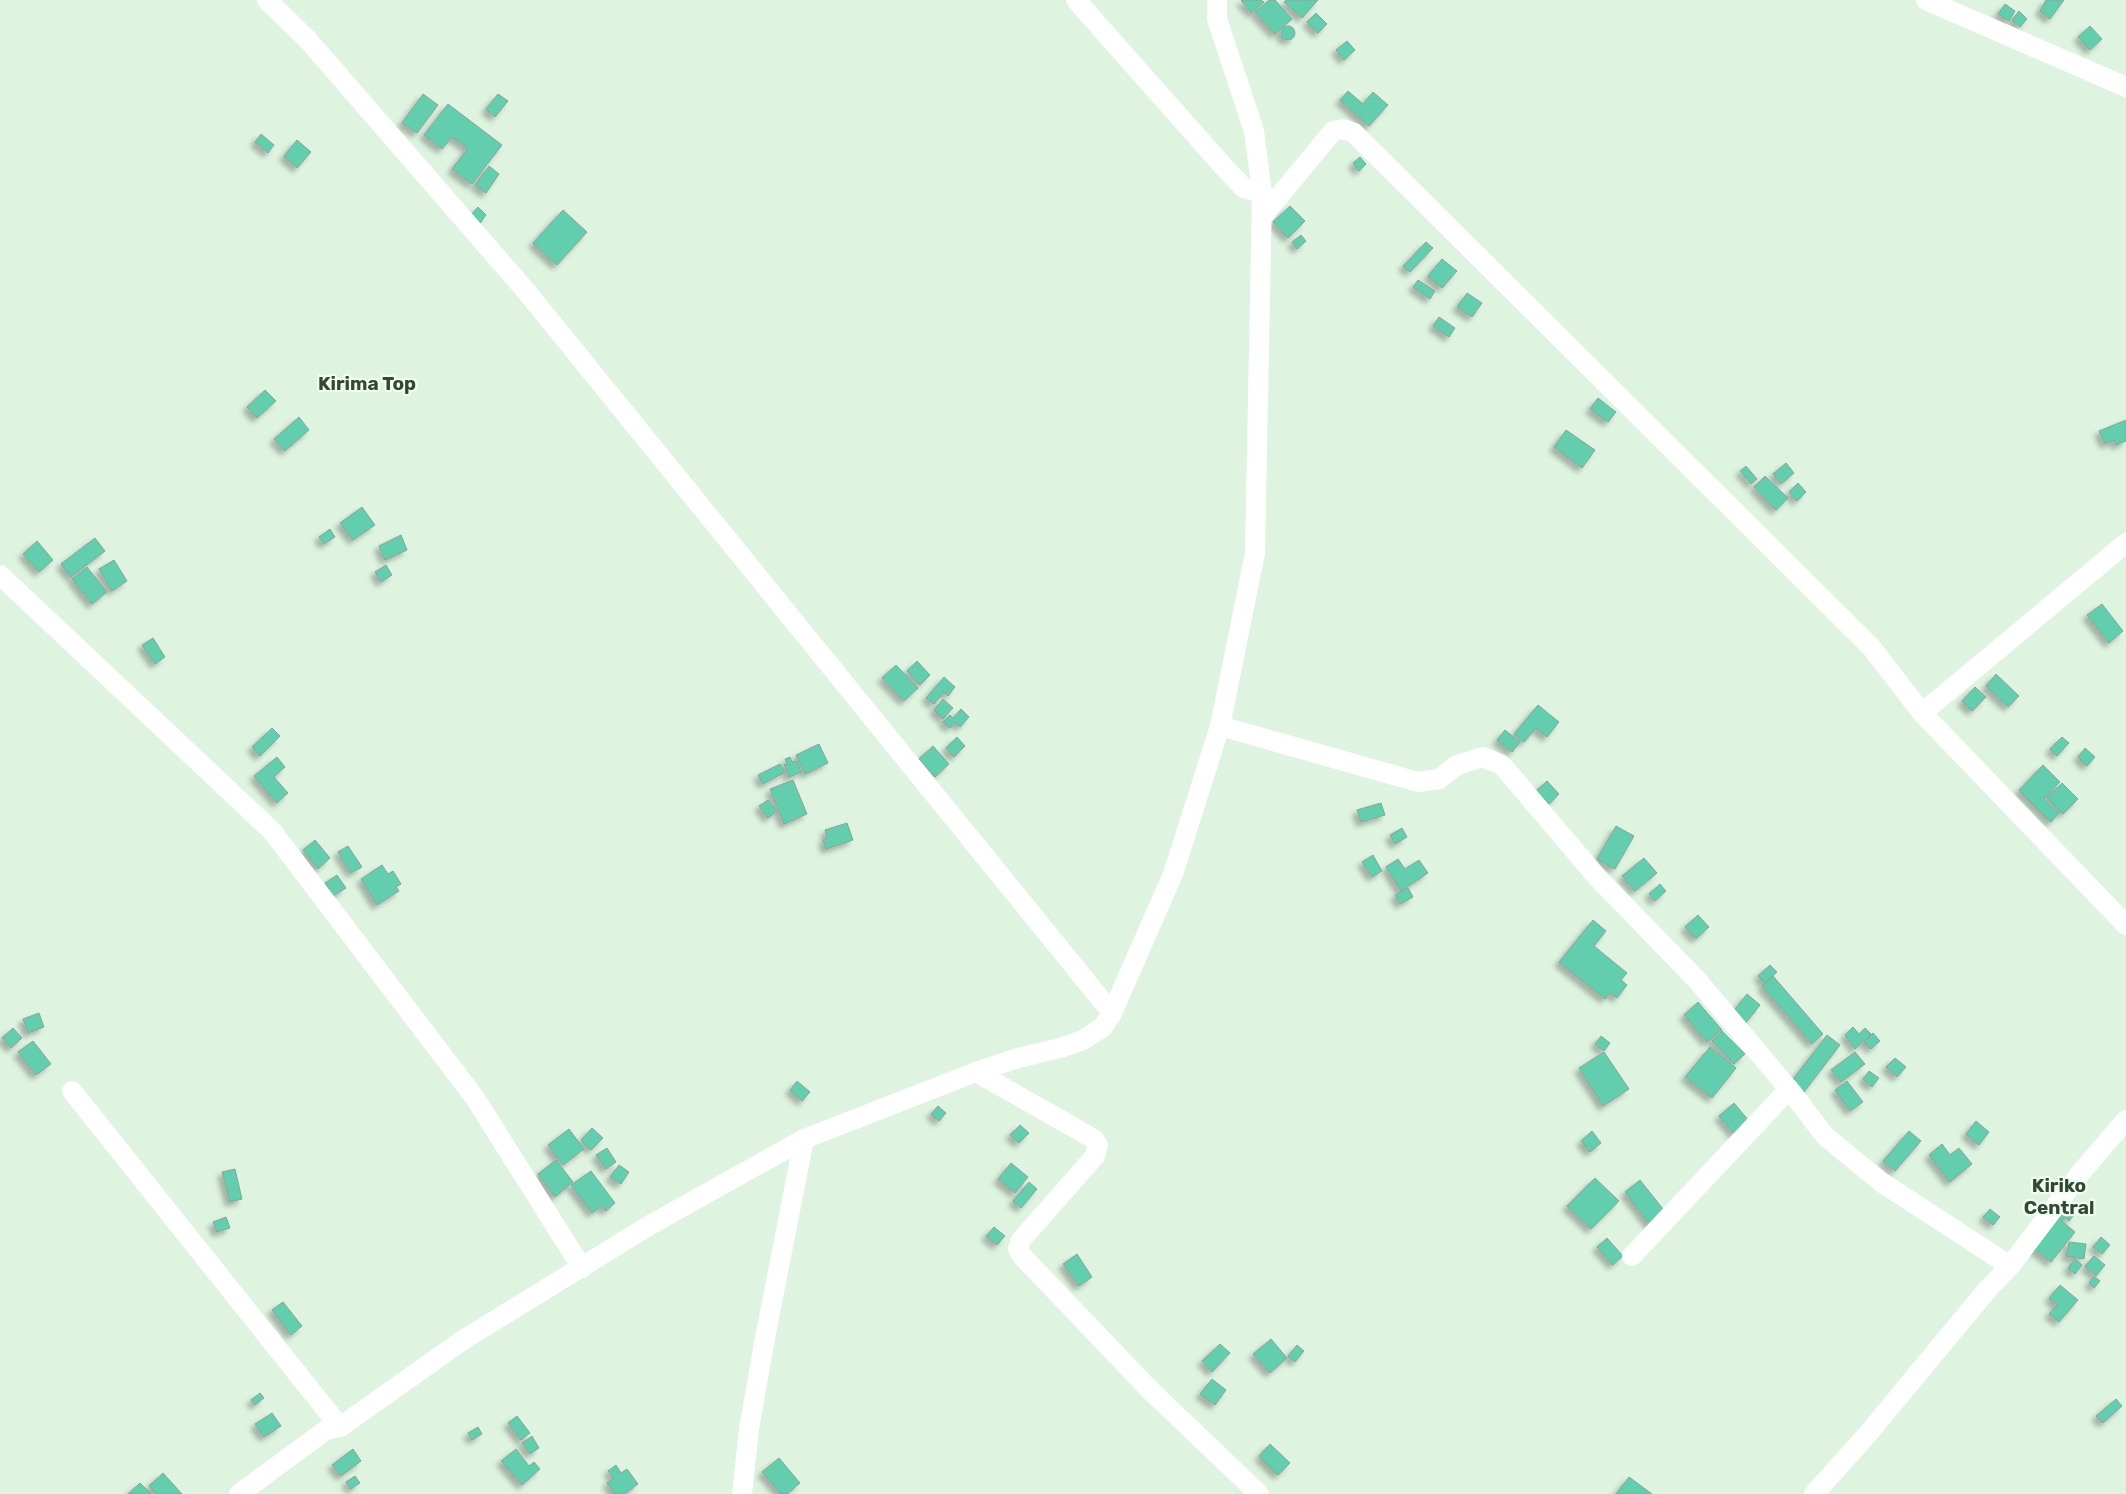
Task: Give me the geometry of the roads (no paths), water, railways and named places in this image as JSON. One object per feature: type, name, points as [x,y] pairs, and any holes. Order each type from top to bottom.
[{"type":"street","points":[[267,0],[308,40],[526,291],[1112,1013]]},
{"type":"street","points":[[1076,0],[1244,188],[1262,193]]},
{"type":"street","points":[[239,1494],[326,1430],[340,1427],[463,1340],[650,1225],[804,1139],[976,1072],[1083,1040],[1103,1027],[1112,1013],[1173,874],[1220,726],[1255,553],[1262,193],[1254,131],[1217,19],[1217,0]]},
{"type":"street","points":[[1926,0],[2126,87]]},
{"type":"street","points":[[1262,216],[1332,131],[1343,129],[1354,133],[1871,647],[1922,713],[2126,926]]},
{"type":"street","points":[[1922,713],[2126,543]]},
{"type":"street","points":[[0,575],[272,831],[474,1098],[582,1268]]},
{"type":"street","points":[[1220,726],[1418,782],[1438,779],[1457,764],[1483,757],[1502,764],[1596,877],[1697,980],[1789,1089],[1825,1136],[1881,1182],[2010,1266]]},
{"type":"street","points":[[976,1072],[1094,1139],[1098,1145],[1095,1156],[1021,1240],[1018,1250],[1022,1256],[1150,1390],[1259,1494]]},
{"type":"street","points":[[1632,1256],[1789,1089]]},
{"type":"street","points":[[72,1091],[340,1427]]},
{"type":"street","points":[[1814,1494],[2010,1266],[2082,1171],[2126,1120]]},
{"type":"street","points":[[742,1494],[750,1429],[765,1338],[804,1139]]},
{"type":"district","name":"Kirima Top","points":[[367,383]]},
{"type":"district","name":"Kiriko Central","points":[[2059,1196]]}]
